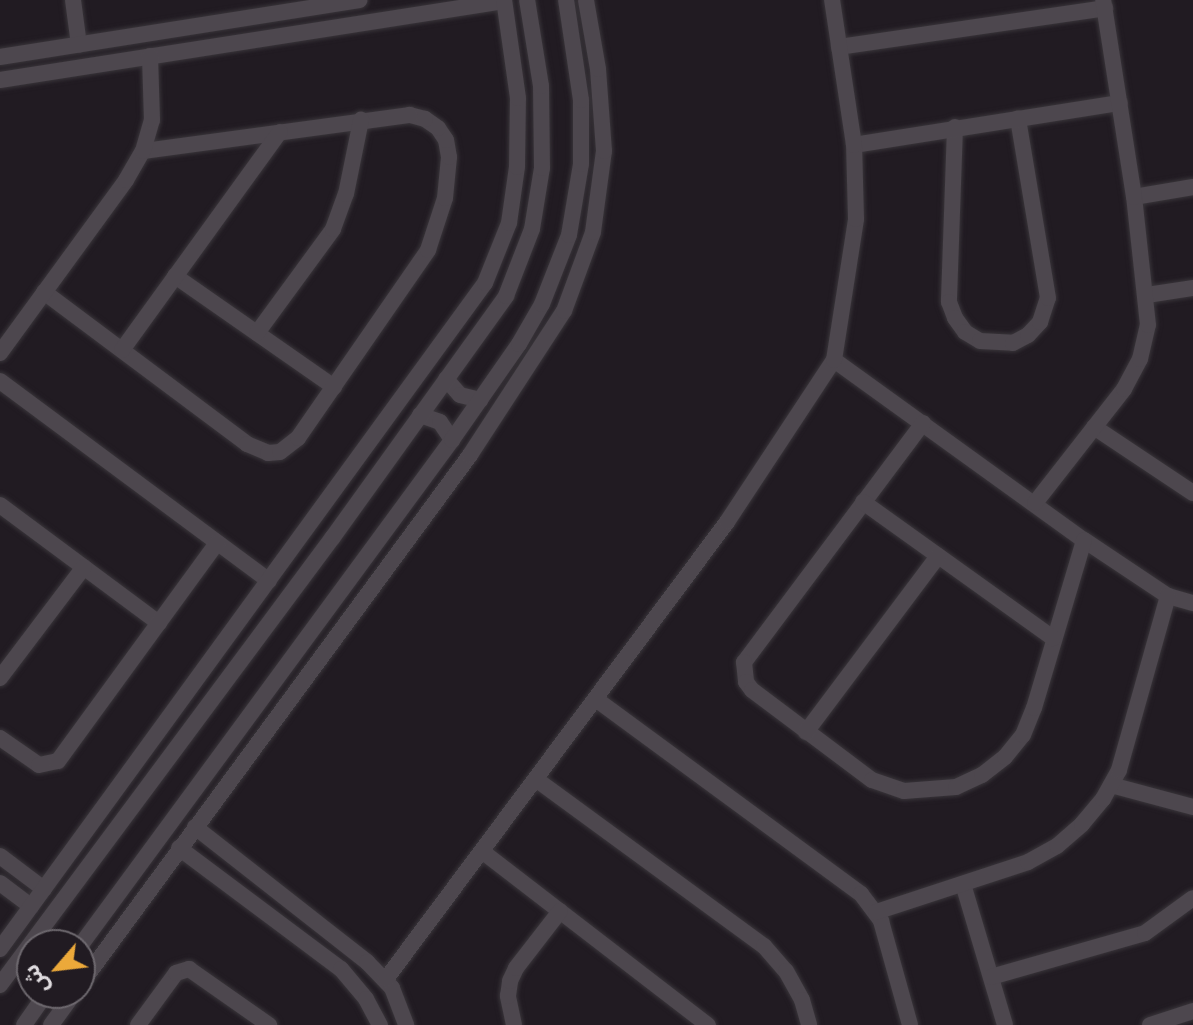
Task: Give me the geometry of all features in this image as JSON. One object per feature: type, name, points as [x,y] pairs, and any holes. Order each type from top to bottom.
[{"type":"street","points":[[73,0],[79,45]]},
{"type":"street","points":[[0,57],[360,0]]},
{"type":"street","points":[[0,80],[467,3],[504,0],[519,131],[515,195],[500,250],[485,283],[1,948]]},
{"type":"street","points":[[42,929],[228,674],[333,537],[506,296],[532,229],[542,168],[541,86],[527,0]]},
{"type":"street","points":[[92,929],[452,440],[542,304],[558,269],[577,200],[581,164],[578,72],[566,0]]},
{"type":"street","points":[[96,963],[470,455],[564,311],[585,259],[600,192],[604,151],[598,69],[586,0]]},
{"type":"street","points":[[386,979],[727,522],[834,360],[856,219],[854,145],[832,0]]},
{"type":"street","points":[[839,47],[1104,4],[1134,197],[1148,325],[1140,359],[1124,389],[1035,503]]},
{"type":"street","points":[[236,20],[239,42]]},
{"type":"street","points":[[0,353],[126,180],[143,151],[152,120],[150,56]]},
{"type":"street","points":[[578,72],[598,69]]},
{"type":"street","points":[[516,87],[541,86]]},
{"type":"street","points":[[854,145],[1120,103]]},
{"type":"street","points":[[44,292],[247,444],[268,453],[290,446],[428,250],[438,224],[449,157],[446,140],[438,128],[425,119],[410,115],[143,151]]},
{"type":"street","points":[[955,127],[949,302],[960,325],[980,341],[1013,343],[1028,335],[1040,322],[1048,298],[1018,118]]},
{"type":"street","points":[[257,333],[333,229],[346,194],[361,120]]},
{"type":"street","points":[[122,350],[280,132]]},
{"type":"street","points":[[1134,197],[1193,187]]},
{"type":"street","points":[[175,276],[334,387]]},
{"type":"street","points":[[1147,295],[1193,288]]},
{"type":"street","points":[[542,304],[564,311]]},
{"type":"street","points":[[834,360],[1084,540],[1168,596],[1193,603]]},
{"type":"street","points":[[446,379],[460,395],[480,400]]},
{"type":"street","points":[[0,381],[269,581]]},
{"type":"street","points":[[420,415],[440,422],[452,440]]},
{"type":"street","points":[[923,423],[744,662],[746,682],[752,690],[872,780],[904,791],[928,792],[956,787],[982,775],[1005,757],[1023,735],[1034,708],[1084,540]]},
{"type":"street","points":[[1094,427],[1193,493]]},
{"type":"street","points":[[863,502],[1053,638]]},
{"type":"street","points":[[3,512],[159,623]]},
{"type":"street","points":[[312,523],[333,537]]},
{"type":"street","points":[[0,738],[39,765],[58,761],[217,543]]},
{"type":"street","points":[[806,732],[938,556]]},
{"type":"street","points":[[0,678],[84,567]]},
{"type":"street","points":[[876,912],[1028,862],[1057,846],[1082,824],[1119,770],[1168,596]]},
{"type":"street","points":[[326,610],[345,622]]},
{"type":"street","points":[[210,662],[228,674]]},
{"type":"street","points":[[597,700],[861,894],[876,912],[887,939],[910,1025]]},
{"type":"street","points":[[537,780],[764,946],[786,971],[802,1000],[806,1024]]},
{"type":"street","points":[[1111,785],[1193,807]]},
{"type":"street","points":[[195,827],[386,979],[406,1025]]},
{"type":"street","points":[[179,848],[341,969],[366,999],[380,1025]]},
{"type":"street","points":[[212,872],[227,852]]},
{"type":"street","points":[[483,852],[708,1025]]},
{"type":"street","points":[[0,856],[44,889]]},
{"type":"street","points":[[16,868],[1,884],[31,906]]},
{"type":"street","points":[[963,884],[1005,1025]]},
{"type":"street","points":[[991,977],[1145,933],[1193,898]]},
{"type":"street","points":[[514,1025],[508,996],[510,981],[516,968],[560,911]]},
{"type":"street","points":[[96,933],[111,942]]},
{"type":"street","points":[[0,985],[16,964]]},
{"type":"street","points":[[138,1025],[176,973],[189,969],[269,1025]]},
{"type":"street","points":[[1150,1025],[1193,1011]]}]
